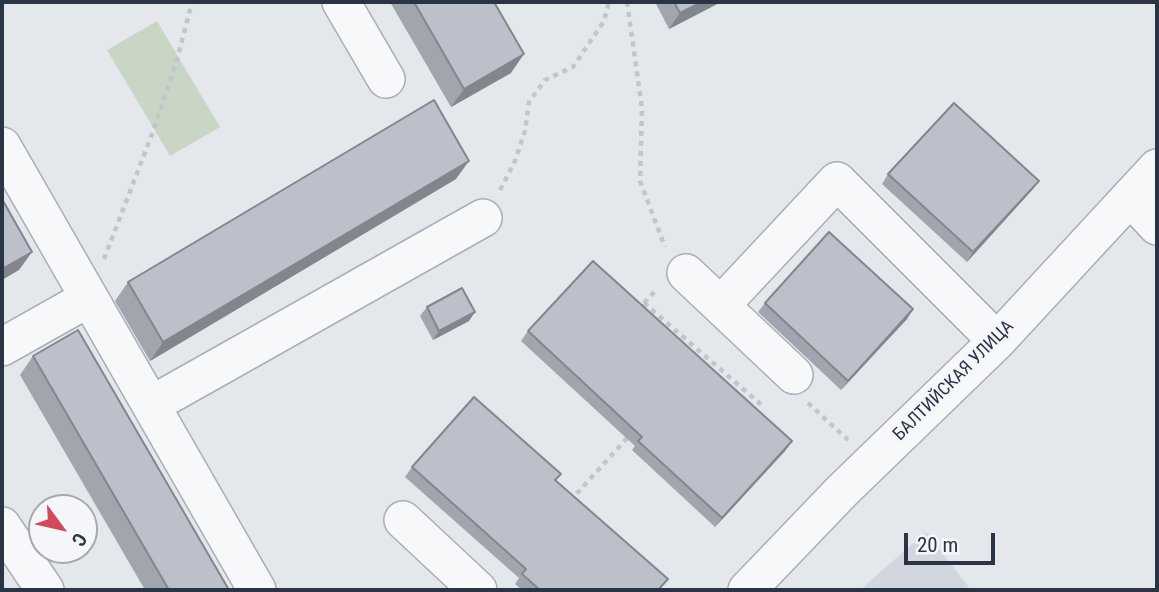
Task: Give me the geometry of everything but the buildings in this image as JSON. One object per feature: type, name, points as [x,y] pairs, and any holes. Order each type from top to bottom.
[{"type":"street","points":[[341,2],[386,79]]},
{"type":"street","points":[[2,146],[257,590]]},
{"type":"street","name":"БАЛТИЙСКАЯ УЛИЦА","points":[[747,590],[842,491],[997,341],[1157,168]]},
{"type":"street","points":[[721,305],[837,181],[997,341]]},
{"type":"street","points":[[1130,197],[1157,226]]},
{"type":"street","points":[[151,405],[483,218]]},
{"type":"street","points":[[686,273],[721,305],[800,388]]},
{"type":"street","points":[[2,347],[89,298]]},
{"type":"street","points":[[403,520],[478,590]]},
{"type":"street","points":[[2,526],[45,590]]},
{"type":"path","points":[[89,298],[154,129],[192,2]]},
{"type":"path","points":[[483,218],[515,161],[525,131],[529,102],[545,80],[573,66],[604,21],[609,2]]},
{"type":"path","points":[[627,2],[642,108],[640,181],[668,252],[686,273]]},
{"type":"path","points":[[644,303],[765,408]]},
{"type":"path","points":[[694,364],[703,354]]},
{"type":"path","points":[[800,388],[855,446]]},
{"type":"path","points":[[564,508],[638,426]]},
{"type":"shaded area","points":[[926,532],[971,590],[860,590]]},
{"type":"green space","points":[[157,21],[220,127],[170,156],[107,50]]}]
